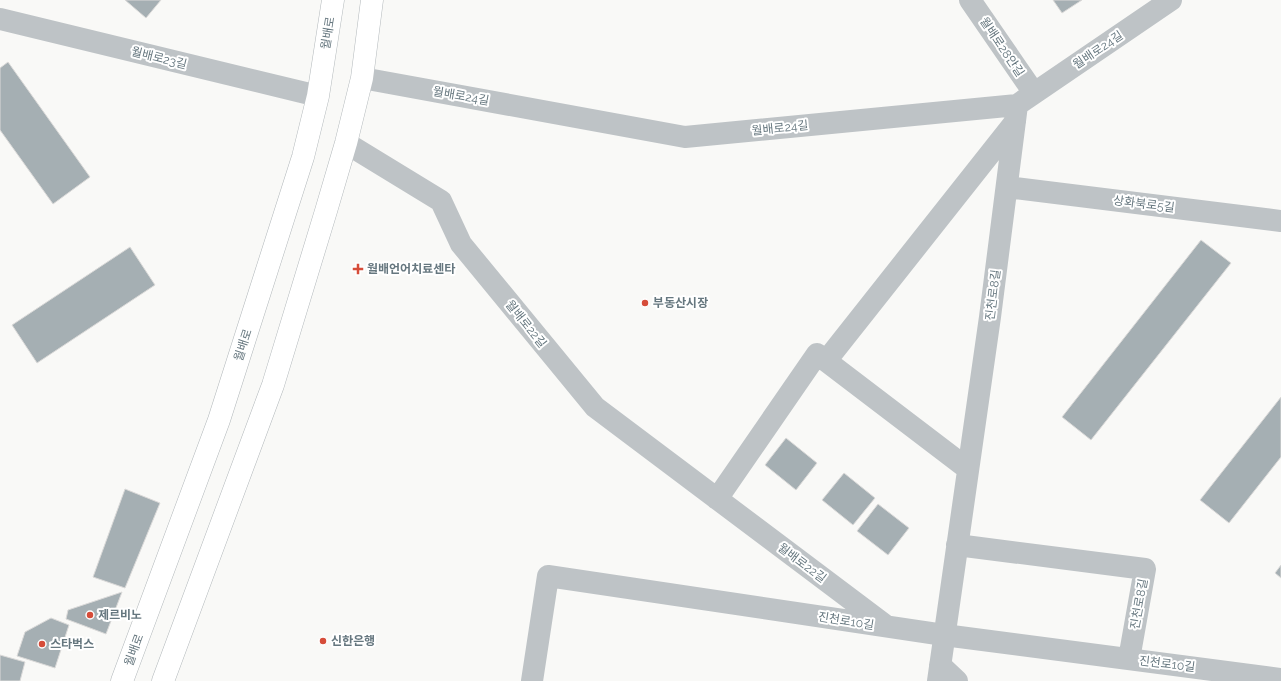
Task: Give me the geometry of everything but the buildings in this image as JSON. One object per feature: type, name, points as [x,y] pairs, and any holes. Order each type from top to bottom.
[{"type":"main road","name":"월배로","points":[[122,681],[219,420],[303,157],[318,96],[333,0]]},
{"type":"main road","points":[[163,681],[273,385],[346,143],[362,78],[372,0]]},
{"type":"street","name":"월배로28안길","points":[[970,0],[1022,107]]},
{"type":"street","name":"월배로24길","points":[[362,78],[685,137],[1022,107],[1171,0]]},
{"type":"street","name":"월배로23길","points":[[0,19],[318,96]]},
{"type":"street","name":"진천로8길","points":[[957,681],[939,673],[1007,186],[1022,107]]},
{"type":"street","points":[[718,499],[822,358],[1022,107]]},
{"type":"street","name":"월배로22길","points":[[346,143],[441,202],[461,244],[595,407],[887,627]]},
{"type":"street","name":"상화북로5길","points":[[1007,186],[1281,221]]},
{"type":"street","points":[[822,358],[968,469]]},
{"type":"street","name":"진천로8길","points":[[957,545],[1145,569],[1129,659]]},
{"type":"street","name":"진천로10길","points":[[532,681],[548,576],[944,636],[1129,659],[1246,678],[1281,678]]},
{"type":"place","name":"월배언어치료센타","points":[[358,269]]},
{"type":"place","name":"부동산시장","points":[[645,303]]},
{"type":"place","name":"제르비노","points":[[90,615]]},
{"type":"place","name":"신한은행","points":[[323,641]]},
{"type":"place","name":"스타벅스","points":[[42,644]]}]
